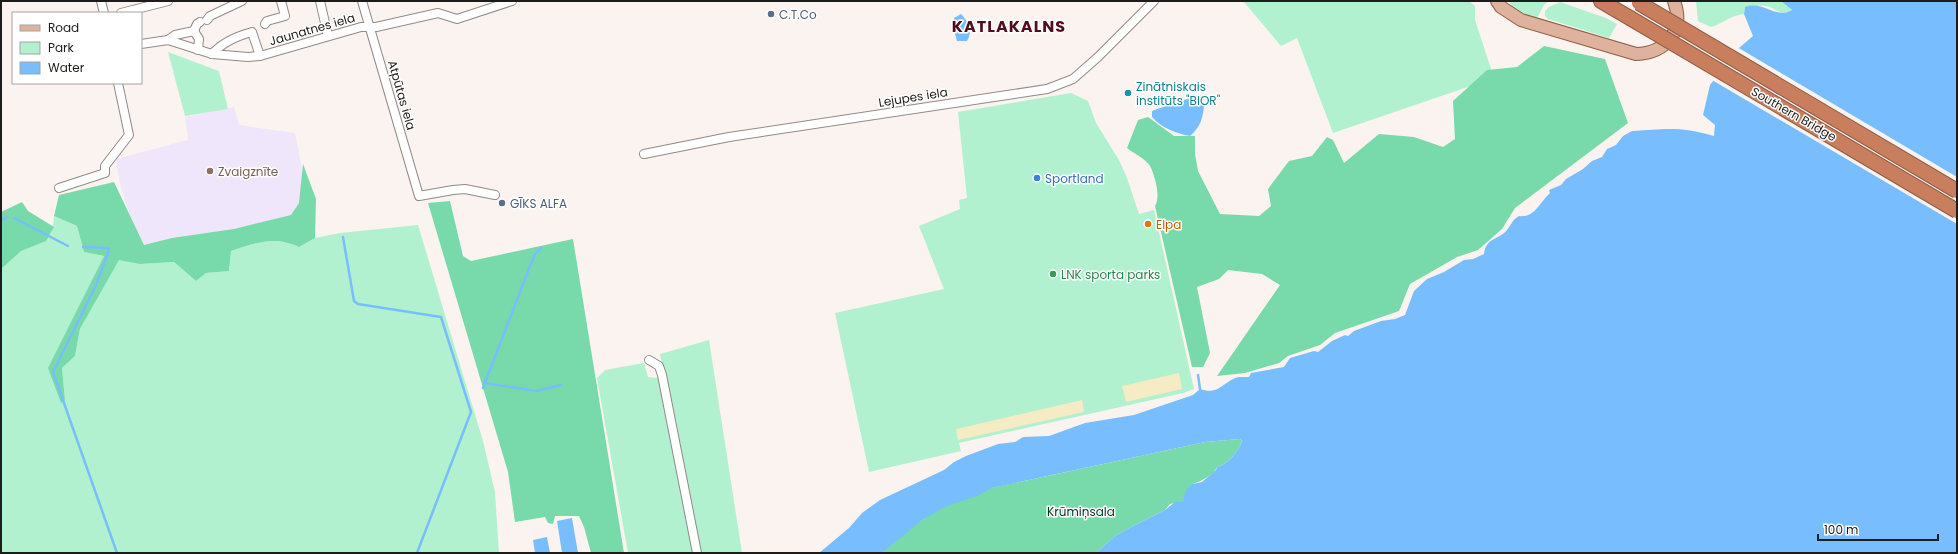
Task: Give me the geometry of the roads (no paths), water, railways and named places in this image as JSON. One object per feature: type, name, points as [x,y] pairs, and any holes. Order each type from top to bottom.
[{"type":"highway","name":"Southern Bridge","points":[[1600,1],[1957,211]]},
{"type":"highway","name":"Southern Bridge","points":[[1637,2],[1957,191]]},
{"type":"main road","points":[[1497,1],[1510,14],[1521,20],[1626,52],[1643,54],[1661,48],[1673,35],[1677,17],[1674,1]]},
{"type":"main road","points":[[1504,1],[1510,14]]},
{"type":"street","points":[[101,1],[104,12]]},
{"type":"street","points":[[125,12],[168,1]]},
{"type":"street","points":[[194,31],[197,24],[210,16],[242,1]]},
{"type":"street","points":[[212,54],[232,39],[252,32],[255,27],[267,21],[285,16],[281,1]]},
{"type":"street","points":[[320,1],[328,36]]},
{"type":"street","name":"Atpūtas iela","points":[[362,1],[419,196],[465,189],[495,195]]},
{"type":"street","name":"Jaunatnes iela","points":[[142,44],[168,40],[212,54],[233,57],[260,56],[328,36],[369,26],[376,26],[438,13],[457,19],[486,5],[512,1]]},
{"type":"street","name":"Lejupes iela","points":[[644,154],[737,136],[1047,89],[1073,79],[1098,57],[1154,1]]},
{"type":"street","points":[[168,40],[175,35],[194,31]]},
{"type":"street","points":[[194,31],[199,39],[198,50]]},
{"type":"street","points":[[252,32],[255,37],[260,56]]},
{"type":"street","points":[[59,188],[105,173],[105,166],[129,135],[118,84]]},
{"type":"street","points":[[649,360],[655,362],[659,366],[662,375],[697,553]]},
{"type":"water","points":[[1781,1],[1957,1],[1957,553],[1096,553],[1115,536],[1165,510],[1175,502],[1183,501],[1186,490],[1192,484],[1202,482],[1216,470],[1217,467],[1232,457],[1242,441],[1240,439],[1205,442],[992,488],[977,496],[947,506],[922,520],[882,553],[819,553],[849,528],[862,513],[880,500],[944,470],[954,462],[966,456],[998,444],[1015,442],[1023,437],[1049,436],[1085,423],[1134,415],[1193,395],[1200,389],[1207,391],[1217,389],[1239,377],[1249,377],[1251,373],[1284,367],[1290,358],[1314,351],[1318,352],[1332,341],[1345,335],[1348,336],[1354,331],[1381,321],[1395,319],[1405,315],[1414,291],[1427,279],[1444,272],[1464,260],[1473,259],[1484,254],[1487,244],[1504,233],[1519,216],[1529,215],[1533,212],[1550,193],[1549,190],[1561,185],[1566,179],[1583,169],[1592,161],[1602,157],[1607,149],[1616,145],[1623,136],[1632,131],[1682,129],[1714,136],[1715,125],[1703,115],[1710,85],[1739,48],[1753,36],[1744,14],[1745,7],[1758,6],[1781,13],[1792,10]]},
{"type":"water","points":[[961,14],[966,20],[970,30],[967,41],[957,41],[953,27],[954,18]]},
{"type":"water","points":[[1196,96],[1204,105],[1204,110],[1199,126],[1190,136],[1169,130],[1155,121],[1152,117],[1152,111]]},
{"type":"water","points":[[572,518],[578,553],[562,553],[557,521]]},
{"type":"water","points":[[547,537],[550,553],[535,553],[533,540]]},
{"type":"waterway","points":[[1,221],[7,217]]},
{"type":"waterway","points":[[14,218],[68,246]]},
{"type":"waterway","points":[[343,237],[354,301],[358,304],[441,317],[471,412],[417,553]]},
{"type":"waterway","points":[[83,247],[109,248],[96,285],[53,372],[117,553]]},
{"type":"waterway","points":[[483,388],[530,266],[535,254],[541,248]]},
{"type":"waterway","points":[[1198,375],[1200,389]]},
{"type":"waterway","points":[[485,383],[536,391],[561,385]]},
{"type":"place","name":"C.T.Co","points":[[771,14]]},
{"type":"place","name":"Zinātniskais institūts \"BIOR\"","points":[[1128,93]]},
{"type":"place","name":"Zvaigznīte","points":[[210,171]]},
{"type":"place","name":"Sportland","points":[[1037,178]]},
{"type":"place","name":"GĪKS ALFA","points":[[502,203]]},
{"type":"place","name":"Elpa","points":[[1148,224]]},
{"type":"place","name":"LNK sporta parks","points":[[1053,274]]},
{"type":"district","name":"KATLAKALNS","points":[[1009,26]]},
{"type":"park label","name":"Krūmiņsala","points":[[1081,511]]}]
